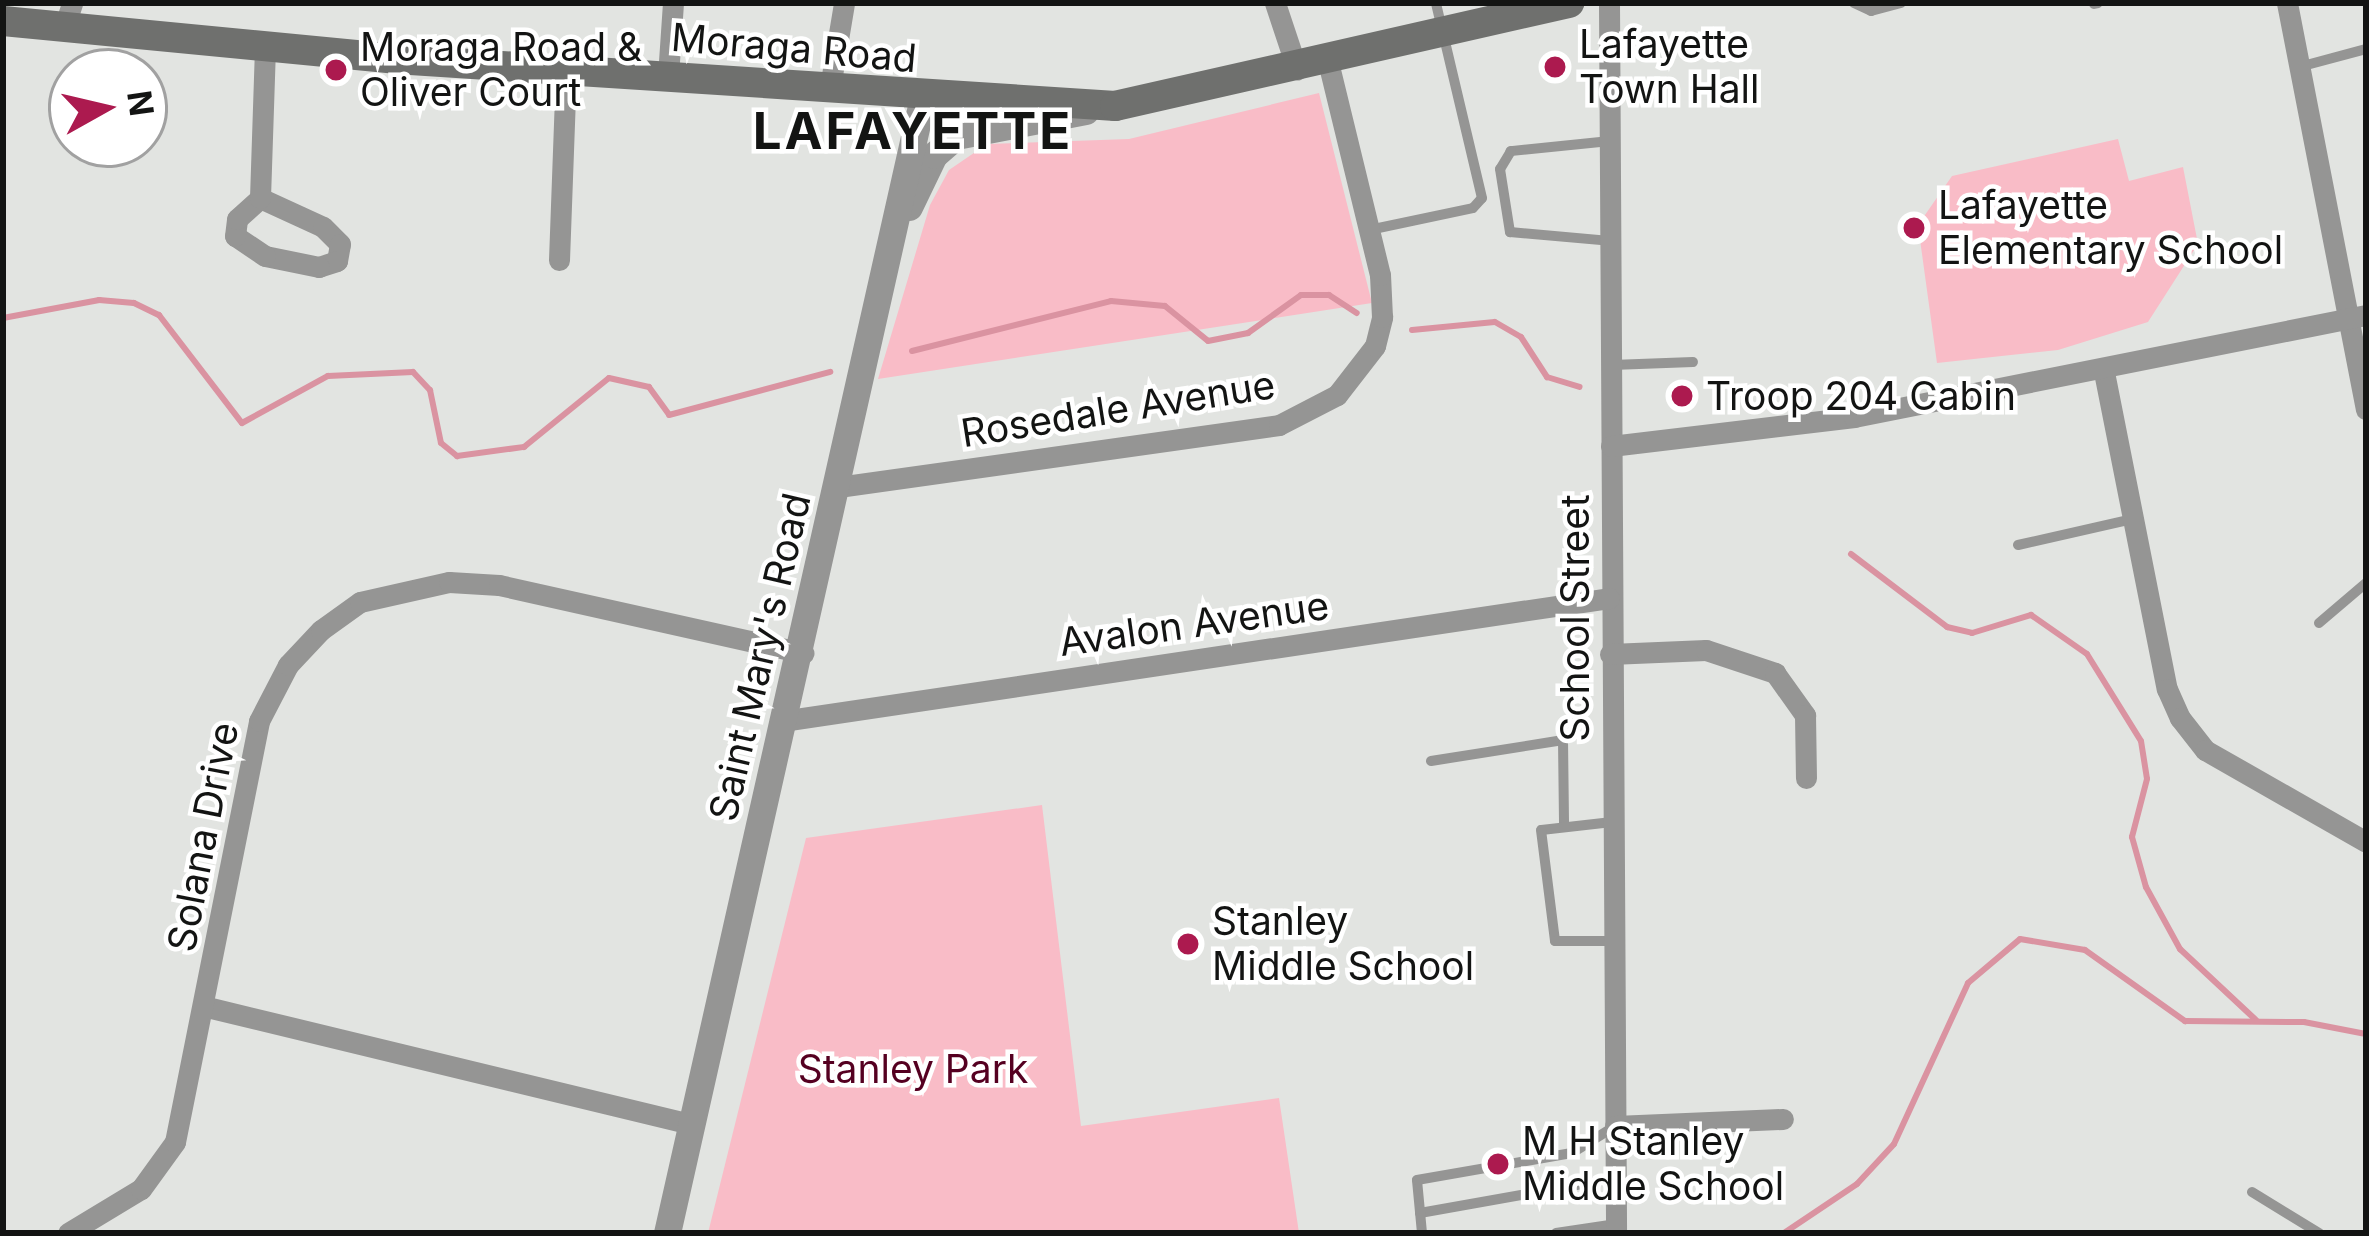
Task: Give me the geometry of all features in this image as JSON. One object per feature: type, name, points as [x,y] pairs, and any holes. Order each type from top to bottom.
[{"type":"main road","name":"Moraga Road","points":[[3,21],[69,13],[265,49],[830,86],[923,97],[1115,106],[1328,61],[1441,18],[1569,3]]},
{"type":"street","points":[[668,76],[674,3]]},
{"type":"street","points":[[830,86],[844,3]]},
{"type":"street","points":[[1275,3],[1297,69]]},
{"type":"street","name":"School Street","points":[[1609,3],[1616,1228]]},
{"type":"street","points":[[2287,3],[2357,317],[2366,409]]},
{"type":"street","points":[[260,199],[323,227],[340,244],[337,261],[319,267],[247,251],[236,236],[237,219],[260,199],[265,49]]},
{"type":"street","name":"Rosedale Avenue","points":[[838,487],[1279,425],[1310,413],[1361,371],[1375,346],[1380,274],[1328,61]]},
{"type":"street","points":[[559,260],[566,69]]},
{"type":"street","name":"Saint Mary's Road","points":[[667,1233],[789,720],[923,97]]},
{"type":"street","points":[[885,260],[934,154],[956,136],[1115,106]]},
{"type":"street","points":[[1611,446],[1854,416],[2104,372],[2357,317]]},
{"type":"street","points":[[2104,372],[2169,696],[2180,718],[2206,750],[2366,842]]},
{"type":"street","name":"Solana Drive","points":[[68,1233],[141,1189],[175,1142],[207,1007],[259,721],[288,665],[360,602],[412,585],[499,585],[803,653]]},
{"type":"street","name":"Avalon Avenue","points":[[789,720],[1609,598]]},
{"type":"street","points":[[1610,654],[1706,650],[1775,674],[1804,715],[1806,778]]},
{"type":"street","points":[[207,1007],[691,1124]]},
{"type":"street","points":[[1615,1126],[1783,1119]]},
{"type":"lane","points":[[1854,3],[1871,11],[1901,3]]},
{"type":"lane","points":[[1369,230],[1473,208],[1482,199],[1441,18]]},
{"type":"lane","points":[[2299,67],[2366,49]]},
{"type":"lane","points":[[1610,141],[1511,151],[1500,169],[1510,232],[1610,241]]},
{"type":"lane","points":[[1611,365],[1693,362]]},
{"type":"lane","points":[[2018,545],[2133,518]]},
{"type":"lane","points":[[2319,622],[2366,584]]},
{"type":"lane","points":[[1431,761],[1562,740],[1564,827]]},
{"type":"lane","points":[[1612,821],[1541,830],[1555,940],[1613,941]]},
{"type":"lane","points":[[1422,1233],[1417,1180],[1572,1154],[1615,1126]]},
{"type":"lane","points":[[1420,1213],[1616,1178]]},
{"type":"lane","points":[[2252,1192],[2319,1233]]},
{"type":"lane","points":[[1556,1233],[1616,1228]]},
{"type":"green space","points":[[1319,93],[1372,303],[878,379],[930,205],[949,170],[987,144],[1129,139]]},
{"type":"green space","points":[[2118,139],[2129,181],[2183,167],[2198,244],[2148,322],[2058,350],[1937,363],[1918,225],[1952,176]]},
{"type":"green space","name":"Stanley Park","points":[[1042,805],[1081,1126],[1279,1098],[1299,1233],[708,1233],[806,838]]},
{"type":"waterway","points":[[912,351],[1111,301],[1165,306],[1208,341],[1248,333],[1301,295],[1329,295],[1357,313]]},
{"type":"waterway","points":[[3,318],[99,300],[134,303],[159,315],[242,423],[328,376],[413,372],[430,390],[441,443],[457,456],[524,447],[609,378],[649,387],[669,415],[830,372]]},
{"type":"waterway","points":[[1412,330],[1495,322],[1521,337],[1547,377],[1579,387]]},
{"type":"waterway","points":[[1851,554],[1947,627],[1972,633],[2031,615],[2087,654],[2141,741],[2147,779],[2132,837],[2146,887],[2180,949],[2256,1020]]},
{"type":"waterway","points":[[1784,1233],[1857,1184],[1894,1144],[1968,983],[2020,939],[2085,950],[2185,1021],[2304,1022],[2366,1034]]},
{"type":"place","name":"Lafayette Town Hall","points":[[1555,67]]},
{"type":"place","name":"Moraga Road & Oliver Court","points":[[336,70]]},
{"type":"place","name":"Lafayette Elementary School","points":[[1914,228]]},
{"type":"place","name":"Troop 204 Cabin","points":[[1682,396]]},
{"type":"place","name":"Stanley Middle School","points":[[1188,944]]},
{"type":"place","name":"M H Stanley Middle School","points":[[1498,1164]]},
{"type":"district","name":"LAFAYETTE","points":[[913,131]]}]
